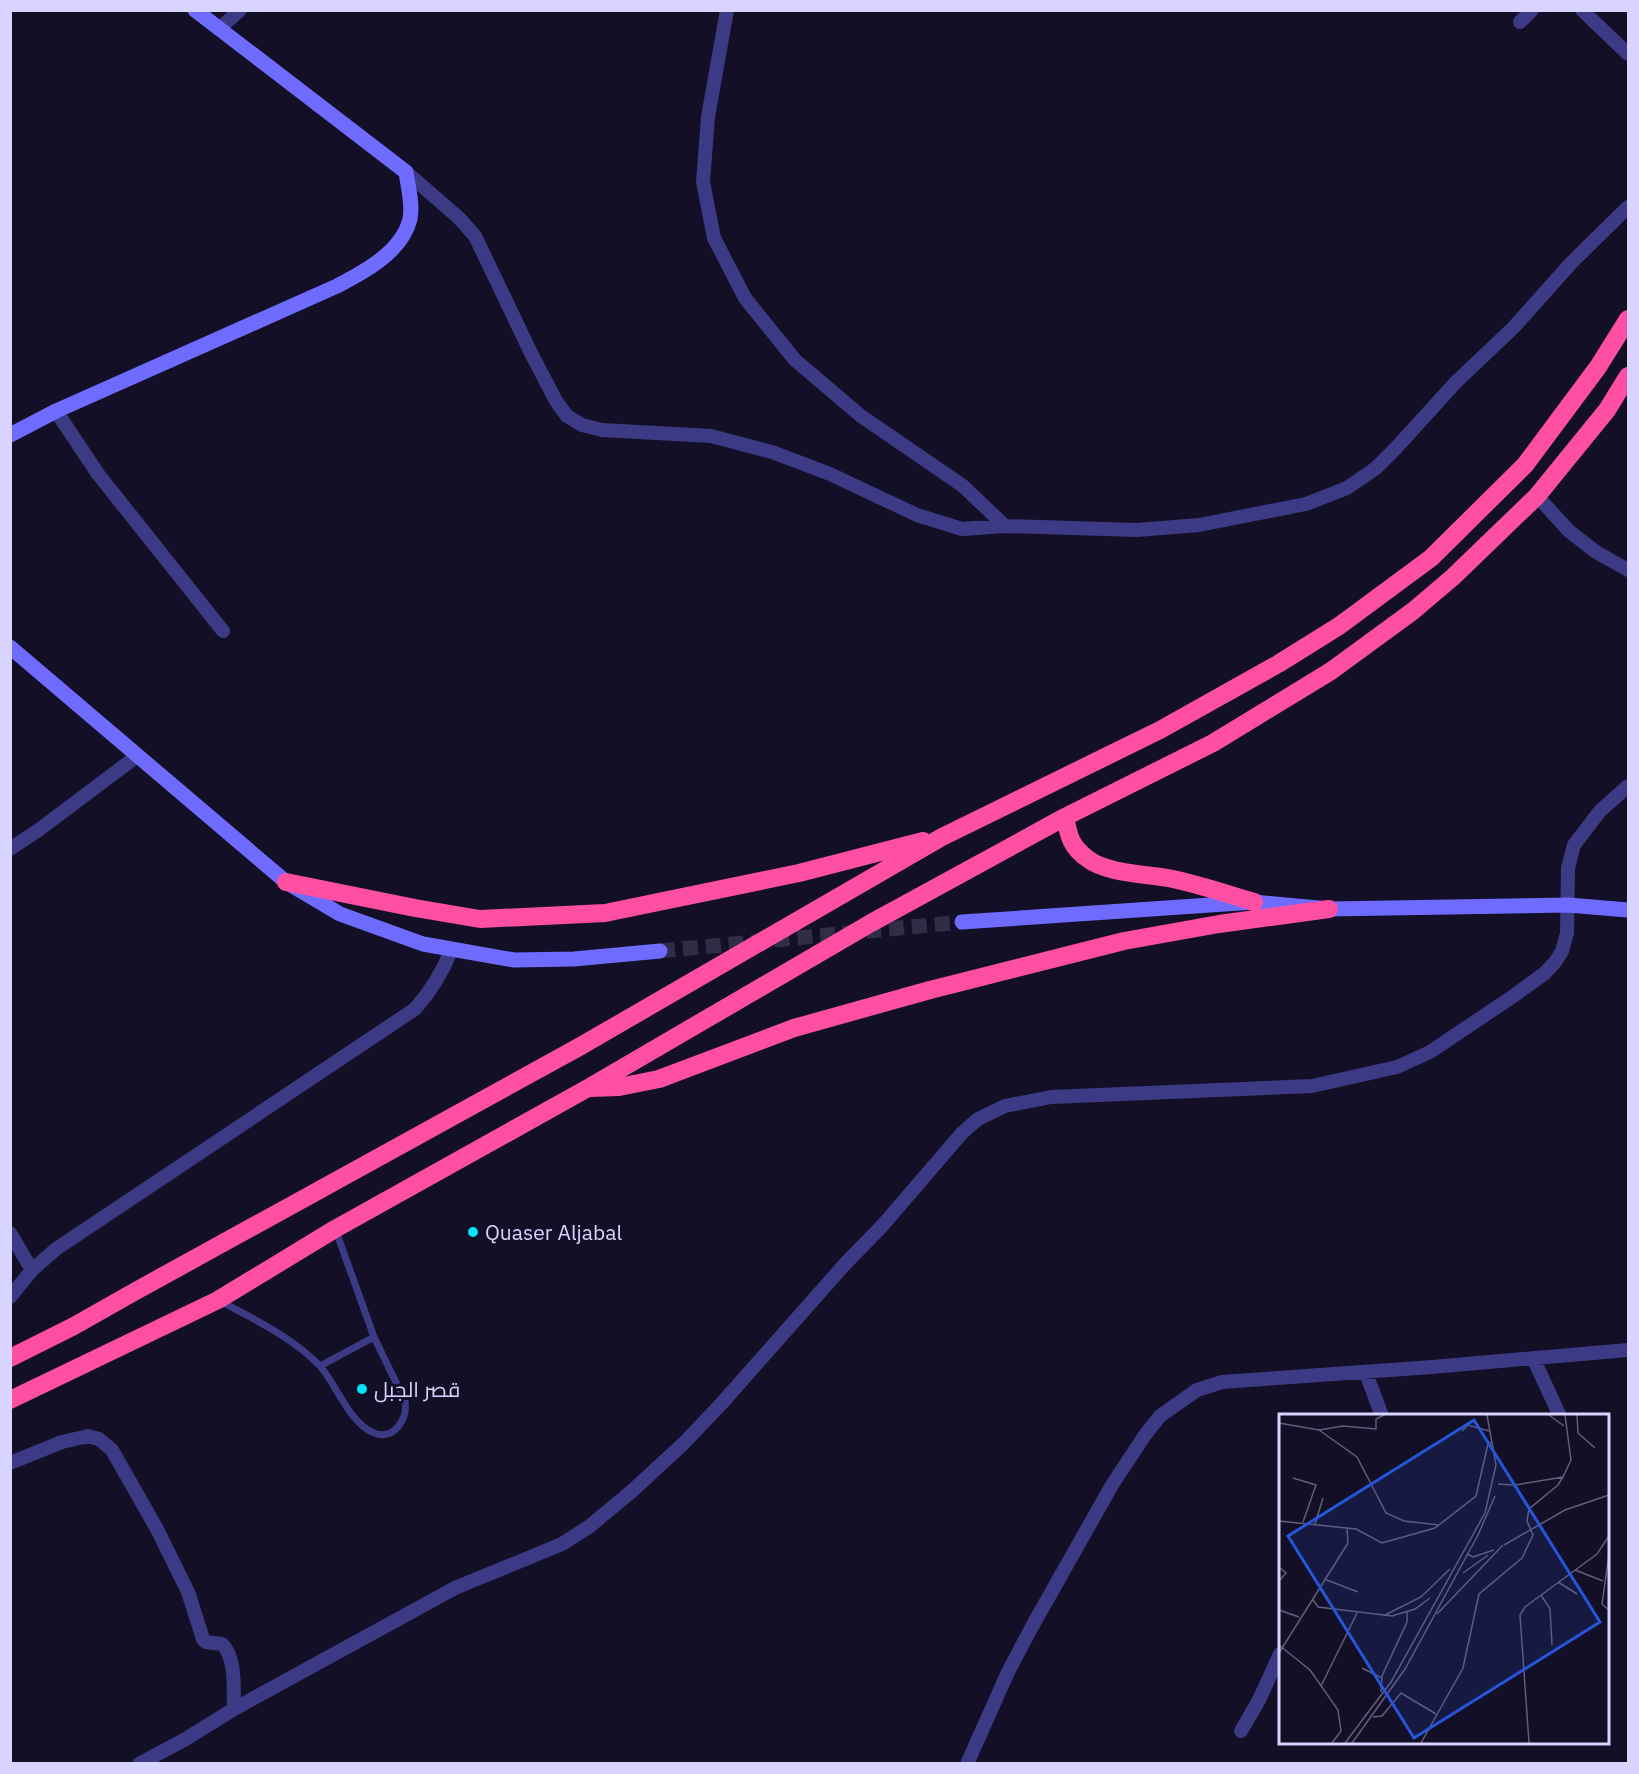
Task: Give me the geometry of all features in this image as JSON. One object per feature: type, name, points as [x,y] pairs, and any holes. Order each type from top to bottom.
[{"type":"highway","points":[[10,1358],[74,1326],[579,1047],[942,837],[1160,730],[1278,664],[1339,626],[1431,558],[1525,465],[1582,390],[1629,319]]},
{"type":"highway","points":[[10,1400],[218,1300],[335,1229],[588,1088],[871,923],[1065,817],[1213,742],[1331,672],[1437,591],[1537,496],[1607,410],[1629,376]]},
{"type":"highway","points":[[1065,817],[1070,842],[1090,861],[1122,872],[1201,886],[1254,902]]},
{"type":"highway","points":[[286,882],[480,919],[605,913],[799,873],[942,837]]},
{"type":"highway","points":[[588,1088],[619,1087],[659,1079],[794,1028],[930,990],[1124,941],[1219,924],[1329,909]]},
{"type":"street","points":[[195,10],[406,172],[459,218],[475,236],[556,401],[567,416],[582,425],[602,430],[711,436],[772,453],[830,474],[917,515],[962,529],[1005,526],[1137,530],[1199,525],[1306,504],[1347,488],[1376,468],[1456,382],[1514,327],[1572,262],[1629,207]]},
{"type":"street","points":[[219,29],[240,10]]},
{"type":"street","points":[[727,10],[708,117],[703,182],[714,238],[745,298],[795,360],[861,416],[963,486],[1005,526]]},
{"type":"street","points":[[1520,22],[1532,10]]},
{"type":"street","points":[[1582,10],[1629,54]]},
{"type":"street","points":[[10,435],[56,411],[337,286],[374,265],[402,237],[410,218],[406,172]]},
{"type":"street","points":[[56,411],[98,474],[223,631]]},
{"type":"street","points":[[1537,496],[1569,531],[1596,552],[1629,570]]},
{"type":"street","points":[[10,647],[286,882],[340,914],[423,944],[451,951],[514,960],[574,959],[660,951]]},
{"type":"street","points":[[10,849],[137,756]]},
{"type":"street","points":[[139,1764],[234,1709],[455,1588],[562,1544],[590,1526],[658,1467],[722,1403],[845,1264],[882,1226],[962,1133],[978,1119],[1005,1106],[1051,1097],[1312,1086],[1362,1077],[1397,1067],[1430,1052],[1545,972],[1562,951],[1567,933],[1568,868],[1574,845],[1600,811],[1629,786]]},
{"type":"street","points":[[962,922],[1254,902],[1329,909],[1568,905],[1629,910]]},
{"type":"street","points":[[10,1297],[32,1270],[56,1249],[415,1009],[431,991],[451,951]]},
{"type":"street","points":[[10,1233],[32,1270]]},
{"type":"street","points":[[967,1764],[1008,1672],[1112,1485],[1144,1435],[1160,1416],[1197,1390],[1222,1382],[1366,1373],[1629,1350]]},
{"type":"street","points":[[1533,1358],[1559,1414]]},
{"type":"street","points":[[1366,1373],[1381,1414]]},
{"type":"street","points":[[10,1463],[62,1442],[88,1436],[99,1439],[112,1450],[157,1529],[188,1592],[203,1639],[206,1642],[222,1644],[230,1656],[234,1709]]},
{"type":"street","points":[[1241,1731],[1279,1658]]},
{"type":"lane","points":[[218,1300],[279,1333],[320,1366],[364,1428],[374,1434],[385,1435],[396,1430],[403,1421],[406,1411],[405,1401],[374,1337],[335,1229]]},
{"type":"lane","points":[[320,1366],[374,1337]]},
{"type":"tunnel","points":[[660,951],[962,922]]},
{"type":"place","name":"Quaser Aljabal","points":[[473,1232]]},
{"type":"place","name":"قصر الجبل","points":[[362,1389]]}]
